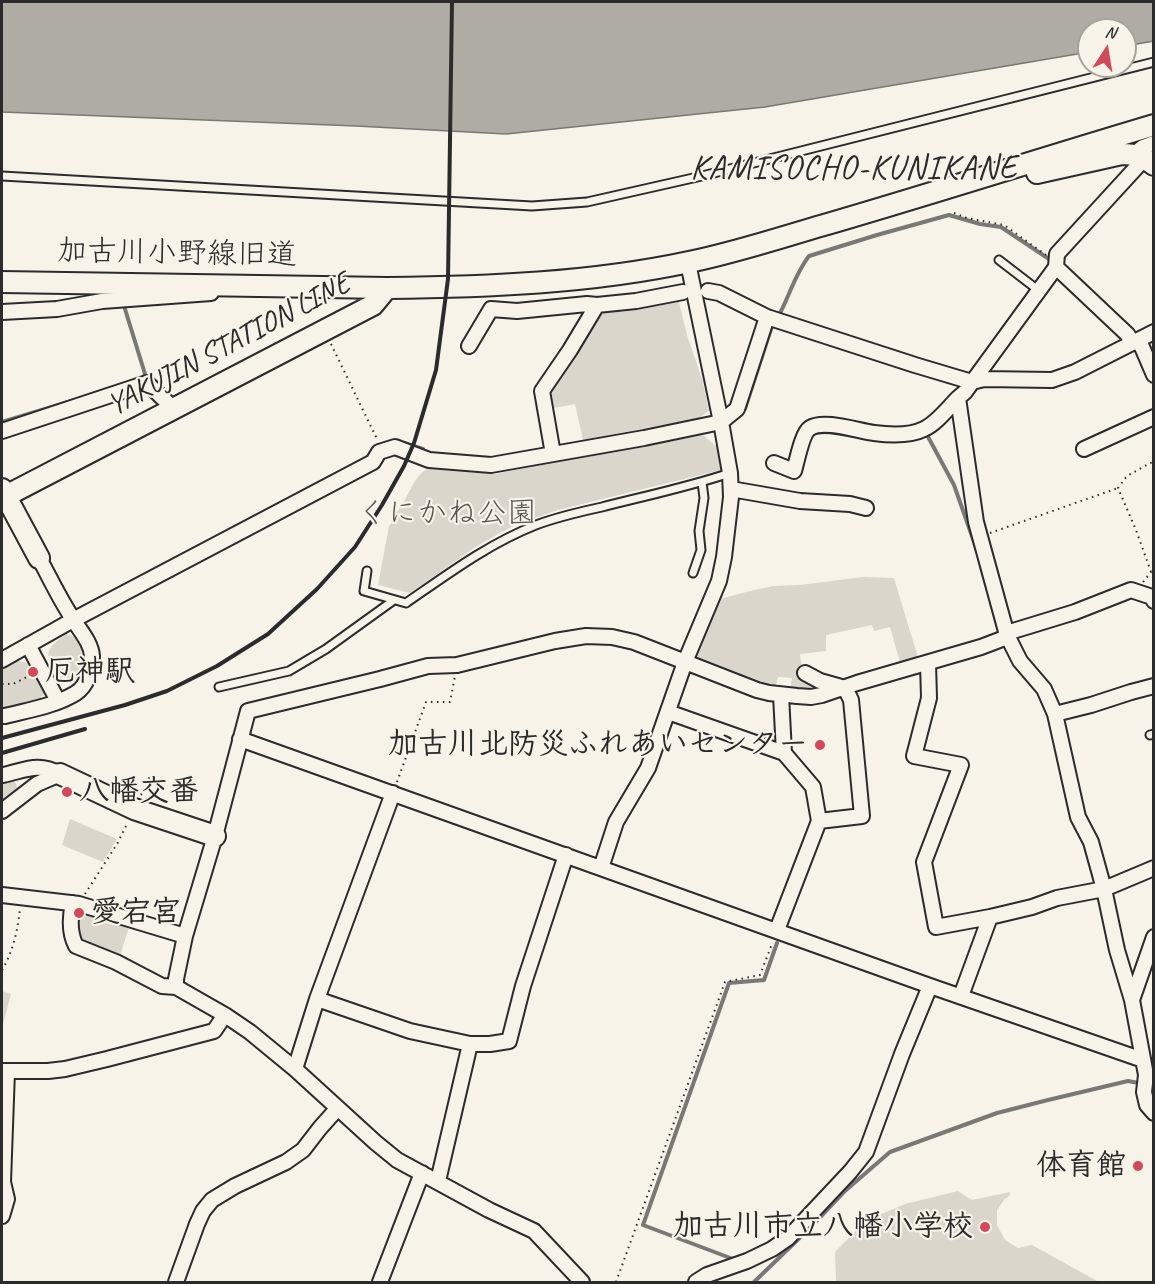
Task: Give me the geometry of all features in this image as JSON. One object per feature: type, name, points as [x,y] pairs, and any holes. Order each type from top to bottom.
[{"type":"main road","points":[[993,174],[1154,125]]},
{"type":"main road","name":"YAKUJIN STATION LINE","points":[[3,494],[373,305],[387,288],[528,284],[612,275],[688,263],[993,174],[1008,179],[1122,154],[1146,155]]},
{"type":"main road","name":"加古川小野線旧道","points":[[2,282],[387,288]]},
{"type":"main road","points":[[3,494],[39,558]]},
{"type":"main road","points":[[60,774],[134,809],[215,836]]},
{"type":"street","points":[[774,462],[794,471],[805,435],[808,429],[813,427],[838,426],[875,433],[912,433],[927,428],[965,392],[1056,263],[1057,254],[1146,155]]},
{"type":"street","points":[[601,868],[616,822],[648,768],[684,662],[719,581],[724,557],[731,489],[730,473],[688,263]]},
{"type":"street","points":[[1056,263],[1127,334],[1142,345],[1154,375]]},
{"type":"street","points":[[2,312],[57,309],[102,301],[229,292],[237,285]]},
{"type":"street","points":[[708,291],[719,293],[767,317],[972,382],[984,379],[1052,380],[1142,345],[1154,332]]},
{"type":"street","points":[[469,346],[490,309],[517,311],[597,305],[636,301],[683,292]]},
{"type":"street","points":[[553,454],[542,391],[597,305]]},
{"type":"street","points":[[2,660],[73,620],[373,462],[379,452],[395,447],[429,460],[491,465],[721,422],[737,409],[767,317]]},
{"type":"street","points":[[2,431],[147,382],[173,408]]},
{"type":"street","points":[[958,398],[980,539],[1008,635],[1020,661],[1044,689],[1055,714],[1078,817],[1091,842],[1117,950],[1132,1000],[1146,1076],[1144,1092],[1147,1104],[1154,1113]]},
{"type":"street","points":[[1084,449],[1154,417]]},
{"type":"street","points":[[731,489],[800,501],[850,504],[866,508]]},
{"type":"street","points":[[2,716],[58,701],[77,693],[88,677],[92,655],[86,638],[73,620],[39,558]]},
{"type":"street","points":[[176,987],[185,936],[215,836],[248,711],[428,666],[458,664],[585,636],[612,637],[633,642],[757,690],[781,695],[811,697],[981,647],[1002,639],[1013,631],[1075,612],[1131,590],[1152,597],[1154,601]]},
{"type":"street","points":[[28,645],[58,701]]},
{"type":"street","points":[[928,663],[929,699],[914,756],[961,765],[924,862],[936,927],[990,917],[1032,907],[1057,898],[1104,889],[1154,868]]},
{"type":"street","points":[[805,673],[820,681],[845,688],[851,700],[862,816],[819,821]]},
{"type":"street","points":[[1055,714],[1154,687]]},
{"type":"street","points":[[781,695],[784,753]]},
{"type":"street","points":[[668,712],[784,753],[813,787],[819,821],[777,930]]},
{"type":"street","points":[[240,739],[1143,1060]]},
{"type":"street","points":[[2,776],[36,767],[45,767],[60,774]]},
{"type":"street","points":[[2,811],[37,784],[60,774]]},
{"type":"street","points":[[2,776],[17,777],[21,782],[21,795]]},
{"type":"street","points":[[294,1069],[317,999],[393,793]]},
{"type":"street","points":[[317,999],[410,1031],[470,1044],[509,1041],[523,986],[566,855]]},
{"type":"street","points":[[2,895],[76,904],[185,936]]},
{"type":"street","points":[[76,904],[71,911],[72,939],[76,946],[116,962],[162,986],[176,987],[225,1015],[250,1032],[294,1069],[397,1160],[489,1210],[534,1231],[582,1282]]},
{"type":"street","points":[[960,996],[990,917]]},
{"type":"street","points":[[1132,1000],[1154,938]]},
{"type":"street","points":[[696,1282],[707,1275],[747,1261],[788,1238],[856,1166],[866,1152],[930,986]]},
{"type":"street","points":[[2,1216],[7,1198],[3,1182],[4,1071],[48,1071],[107,1059],[214,1031],[225,1015]]},
{"type":"street","points":[[438,1181],[470,1044]]},
{"type":"street","points":[[176,1282],[197,1224],[203,1211],[212,1200],[235,1186],[286,1162],[303,1150],[337,1109]]},
{"type":"street","points":[[380,1282],[422,1173]]},
{"type":"lane","points":[[2,176],[532,206],[587,202],[702,176],[1154,62]]},
{"type":"lane","points":[[999,260],[1038,290]]},
{"type":"lane","points":[[367,571],[364,591],[406,603],[480,552],[536,525],[730,473]]},
{"type":"lane","points":[[693,573],[701,550],[699,531],[704,498],[702,482]]},
{"type":"lane","points":[[219,687],[289,671],[326,649],[393,600]]},
{"type":"path","points":[[954,213],[967,218],[1004,225],[1056,263]]},
{"type":"path","points":[[329,342],[383,451]]},
{"type":"path","points":[[980,539],[990,533],[1118,488],[1126,476],[1154,461]]},
{"type":"path","points":[[1118,488],[1151,572]]},
{"type":"path","points":[[393,793],[426,702],[450,702],[458,664]]},
{"type":"path","points":[[2,684],[13,684],[27,677]]},
{"type":"path","points":[[76,904],[117,844],[150,776]]},
{"type":"path","points":[[2,970],[15,939],[20,897]]},
{"type":"path","points":[[616,1282],[724,982],[760,975],[777,930]]},
{"type":"green space","points":[[678,298],[687,335],[703,382],[709,411],[699,418],[583,440],[575,404],[549,409],[548,392],[603,309]]},
{"type":"green space","name":"くにかね公園","points":[[703,435],[717,447],[721,470],[558,510],[509,528],[477,546],[410,593],[378,585],[389,526],[415,480],[427,469],[495,474]]},
{"type":"green space","points":[[863,577],[894,578],[919,661],[901,666],[890,627],[874,631],[872,625],[826,635],[826,651],[800,654],[803,675],[828,688],[823,690],[790,691],[792,678],[778,677],[775,689],[754,684],[694,661],[720,599],[773,586]]},
{"type":"green space","points":[[66,634],[78,641],[82,654],[80,669],[74,682],[64,683],[55,676],[48,654],[52,646]]},
{"type":"green space","points":[[19,661],[28,663],[45,694],[32,702],[3,709],[2,669]]},
{"type":"green space","points":[[10,779],[16,784],[17,791],[2,805],[2,780]]},
{"type":"green space","points":[[70,819],[117,839],[103,862],[62,845]]},
{"type":"green space","points":[[83,911],[130,924],[119,959],[79,943],[72,916],[81,918]]},
{"type":"green space","points":[[2,991],[11,994],[2,1028]]},
{"type":"green space","points":[[958,1191],[972,1200],[1010,1192],[997,1210],[997,1225],[1005,1240],[1018,1248],[1032,1245],[1099,1282],[836,1282],[835,1252],[865,1221],[905,1204]]},
{"type":"shaded area","points":[[2,2],[1153,2],[1154,41],[1137,44],[1137,18],[1077,18],[1077,54],[765,107],[506,134],[2,112]]},
{"type":"waterway","points":[[778,317],[809,256],[949,215],[1001,227],[1052,261]]},
{"type":"waterway","points":[[125,309],[145,374],[143,379]]},
{"type":"waterway","points":[[745,409],[773,323]]},
{"type":"waterway","points":[[2,422],[75,400]]},
{"type":"waterway","points":[[926,433],[954,485],[979,556]]},
{"type":"waterway","points":[[399,443],[423,449]]},
{"type":"waterway","points":[[733,1259],[643,1225],[729,983],[764,980],[777,943]]},
{"type":"waterway","points":[[754,1282],[845,1191],[890,1152],[997,1113],[1048,1100],[1128,1081],[1154,1086]]},
{"type":"railway","points":[[2,738],[125,705],[167,691],[217,666],[268,634],[317,589],[355,547],[382,505],[414,443],[436,370],[448,279],[452,2]]},
{"type":"railway","points":[[2,753],[85,729]]},
{"type":"place","name":"厄神駅","points":[[33,672]]},
{"type":"place","name":"加古川北防災ふれあいセンター","points":[[820,745]]},
{"type":"place","name":"八幡交番","points":[[67,792]]},
{"type":"place","name":"愛宕宮","points":[[79,913]]},
{"type":"place","name":"体育館","points":[[1138,1166]]},
{"type":"place","name":"加古川市立八幡小学校","points":[[985,1227]]},
{"type":"district","name":"KAMISOCHO-KUNIKANE","points":[[854,169]]}]
